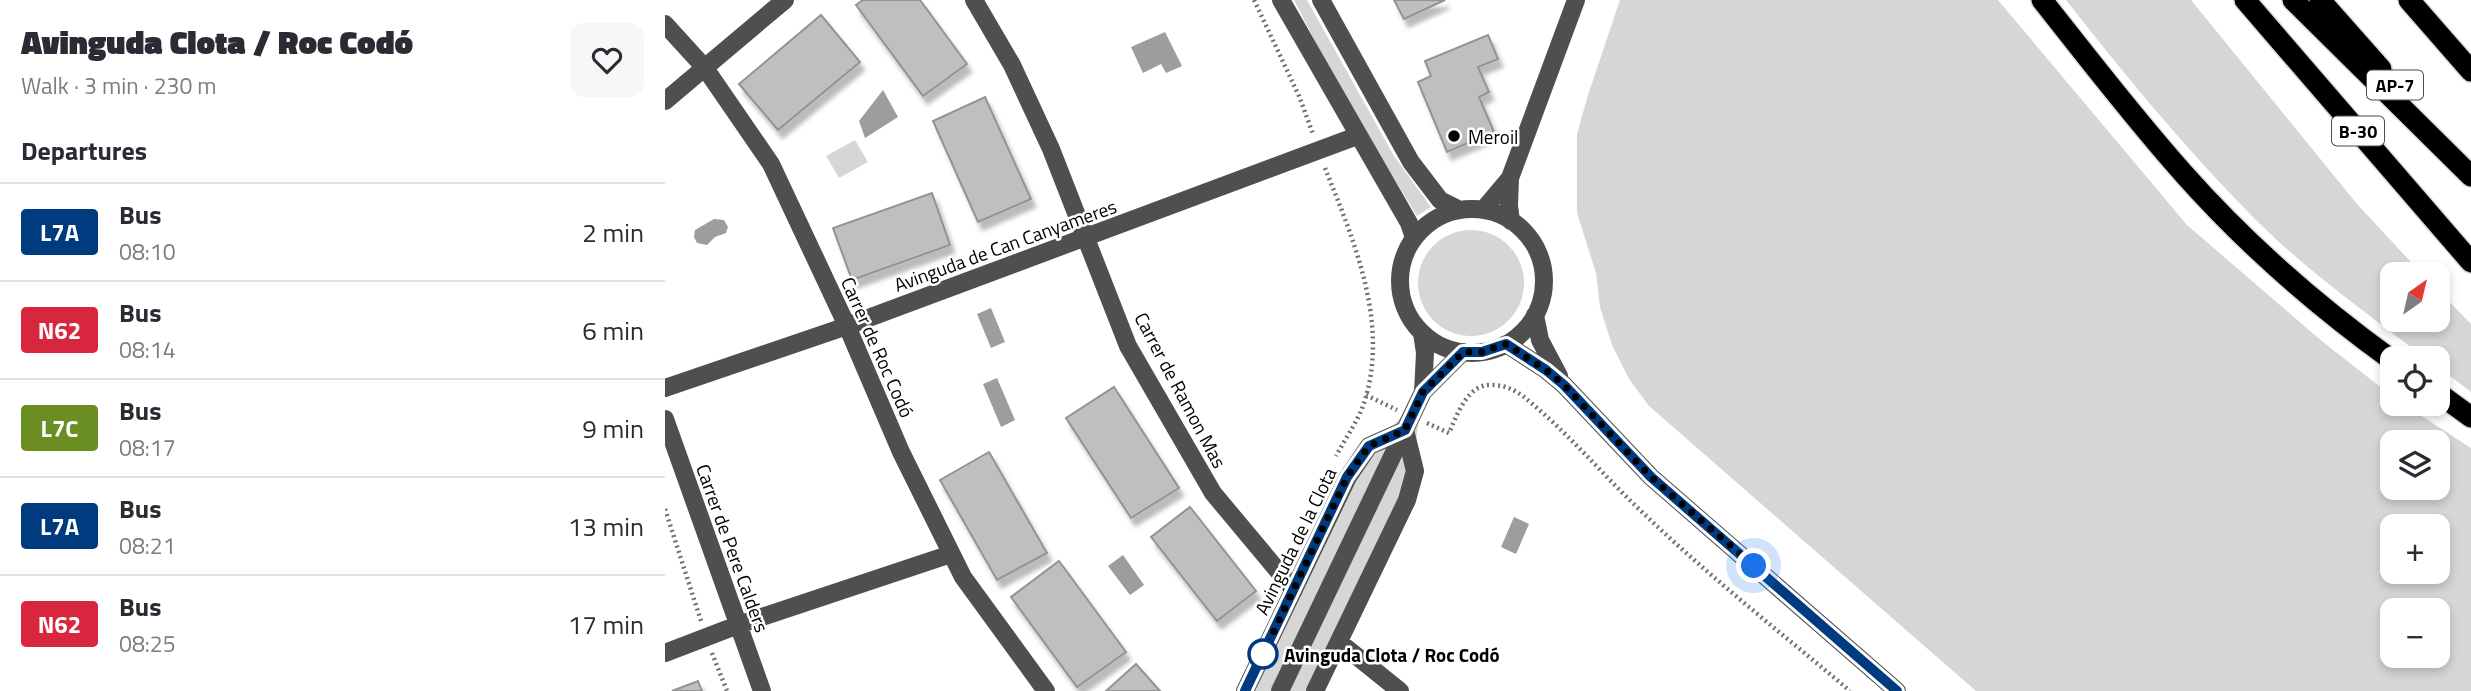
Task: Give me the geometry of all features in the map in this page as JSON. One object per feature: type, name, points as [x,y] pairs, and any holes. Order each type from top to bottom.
[{"type":"highway","points":[[2042,0],[2183,174],[2221,214],[2303,291],[2380,351]]},
{"type":"highway","name":"B-30","points":[[2245,0],[2471,262]]},
{"type":"highway","points":[[2293,0],[2471,176]]},
{"type":"highway","name":"AP-7","points":[[2320,0],[2471,171]]},
{"type":"highway","points":[[2409,0],[2471,71]]},
{"type":"highway","points":[[2450,402],[2471,417]]},
{"type":"street","points":[[665,101],[785,0]]},
{"type":"street","name":"Carrer de Ramon Mas","points":[[974,0],[1012,65],[1051,149],[1128,346],[1213,493],[1294,590]]},
{"type":"street","points":[[1281,0],[1409,223],[1413,238]]},
{"type":"street","points":[[1321,0],[1411,162],[1440,200],[1459,210]]},
{"type":"street","points":[[1483,210],[1510,178],[1576,0]]},
{"type":"street","name":"Carrer de Roc Codó","points":[[665,24],[705,68],[771,164],[847,326],[901,452],[963,578],[1046,691]]},
{"type":"street","name":"Avinguda de Can Canyameres","points":[[665,388],[847,326],[1357,136]]},
{"type":"street","points":[[1510,178],[1511,221]]},
{"type":"street","points":[[1459,210],[1483,210],[1511,221],[1531,241],[1540,260],[1543,288],[1535,315],[1519,335],[1506,344],[1482,352],[1463,352],[1444,347],[1422,333],[1408,314],[1400,291],[1401,267],[1413,238],[1433,220],[1459,210]]},
{"type":"street","points":[[1535,315],[1540,340],[1564,385]]},
{"type":"street","points":[[1422,333],[1425,352],[1423,392]]},
{"type":"street","points":[[1506,344],[1564,385],[1651,477],[1897,691]]},
{"type":"street","points":[[1280,691],[1423,392],[1463,352]]},
{"type":"street","name":"Carrer de Pere Calders","points":[[665,419],[762,691]]},
{"type":"street","points":[[1315,691],[1407,500],[1415,471],[1408,423]]},
{"type":"street","name":"Avinguda de la Clota","points":[[1245,691],[1347,477],[1369,446],[1408,423]]},
{"type":"street","points":[[665,653],[739,625],[951,554]]},
{"type":"street","points":[[1339,642],[1400,691]]},
{"type":"path","points":[[1254,0],[1299,96],[1361,266],[1373,345],[1366,396],[1408,423],[1449,433],[1465,400],[1476,390],[1489,384],[1509,387],[1528,400],[1570,438],[1640,510],[1850,691]]},
{"type":"path","points":[[665,509],[706,637],[727,691]]},
{"type":"shaded area","points":[[1294,0],[1307,0],[1394,156],[1431,207],[1417,216],[1344,98]]},
{"type":"shaded area","points":[[1620,0],[1998,0],[2187,225],[2323,342],[2380,387],[2380,416],[2422,416],[2443,430],[2380,430],[2380,500],[2450,500],[2450,434],[2471,448],[2471,691],[1976,691],[1649,406],[1629,379],[1612,345],[1600,307],[1596,273],[1577,213],[1577,134]]},
{"type":"shaded area","points":[[2066,0],[2191,0],[2357,204],[2411,262],[2380,262],[2380,324],[2335,290],[2270,234],[2226,189],[2132,83]]},
{"type":"shaded area","points":[[1165,32],[1182,66],[1166,73],[1161,64],[1143,73],[1131,47]]},
{"type":"shaded area","points":[[883,90],[898,117],[865,138],[859,121]]},
{"type":"shaded area","points":[[855,140],[868,162],[839,178],[826,156]]},
{"type":"shaded area","points":[[714,219],[724,220],[728,227],[726,233],[715,237],[707,245],[697,243],[695,230]]},
{"type":"shaded area","points":[[1471,230],[1491,234],[1508,246],[1520,263],[1524,283],[1520,303],[1508,320],[1491,332],[1471,336],[1451,332],[1434,320],[1422,303],[1418,283],[1422,263],[1434,246],[1451,234]]},
{"type":"shaded area","points":[[2450,302],[2471,324],[2471,392],[2450,376],[2450,346],[2410,346],[2391,332],[2450,332]]},
{"type":"shaded area","points":[[991,308],[1005,342],[991,348],[977,314]]},
{"type":"shaded area","points":[[997,378],[1015,420],[1001,427],[983,384]]},
{"type":"shaded area","points":[[1423,392],[1407,500],[1315,691],[1243,691],[1348,477]]},
{"type":"shaded area","points":[[1514,517],[1529,524],[1516,554],[1501,547]]},
{"type":"shaded area","points":[[1123,555],[1144,585],[1130,595],[1108,566]]},
{"type":"building","points":[[863,0],[920,0],[967,64],[923,96],[856,5]]},
{"type":"building","points":[[1394,0],[1445,0],[1404,19]]},
{"type":"building","points":[[821,15],[860,62],[778,130],[739,84]]},
{"type":"building","points":[[1488,35],[1498,59],[1478,67],[1489,92],[1479,97],[1494,132],[1447,152],[1418,82],[1431,76],[1425,61]]},
{"type":"building","points":[[985,97],[1031,199],[978,222],[933,121]]},
{"type":"building","points":[[932,193],[950,245],[852,280],[833,228]]},
{"type":"building","points":[[1114,387],[1179,488],[1131,518],[1066,418]]},
{"type":"building","points":[[989,452],[1047,553],[997,580],[940,480]]},
{"type":"building","points":[[1190,507],[1256,591],[1217,621],[1151,537]]},
{"type":"building","points":[[1059,561],[1126,652],[1077,687],[1011,597]]},
{"type":"building","points":[[1136,664],[1160,691],[1106,691]]},
{"type":"building","points":[[698,681],[702,691],[672,691]]},
{"type":"bus line","name":"L7A","points":[[1245,691],[1347,477],[1369,446],[1405,430],[1423,392],[1463,352],[1482,352],[1506,344],[1564,385],[1651,477],[1897,691]]},
{"type":"place","name":"Meroil","points":[[1454,136]]},
{"type":"place","name":"Avinguda Clota / Roc Codó","points":[[1263,654]]},
{"type":"route","points":[[1263,654],[1347,477],[1369,446],[1405,430],[1423,392],[1463,352],[1482,352],[1506,344],[1564,385],[1651,477],[1754,566]]}]
